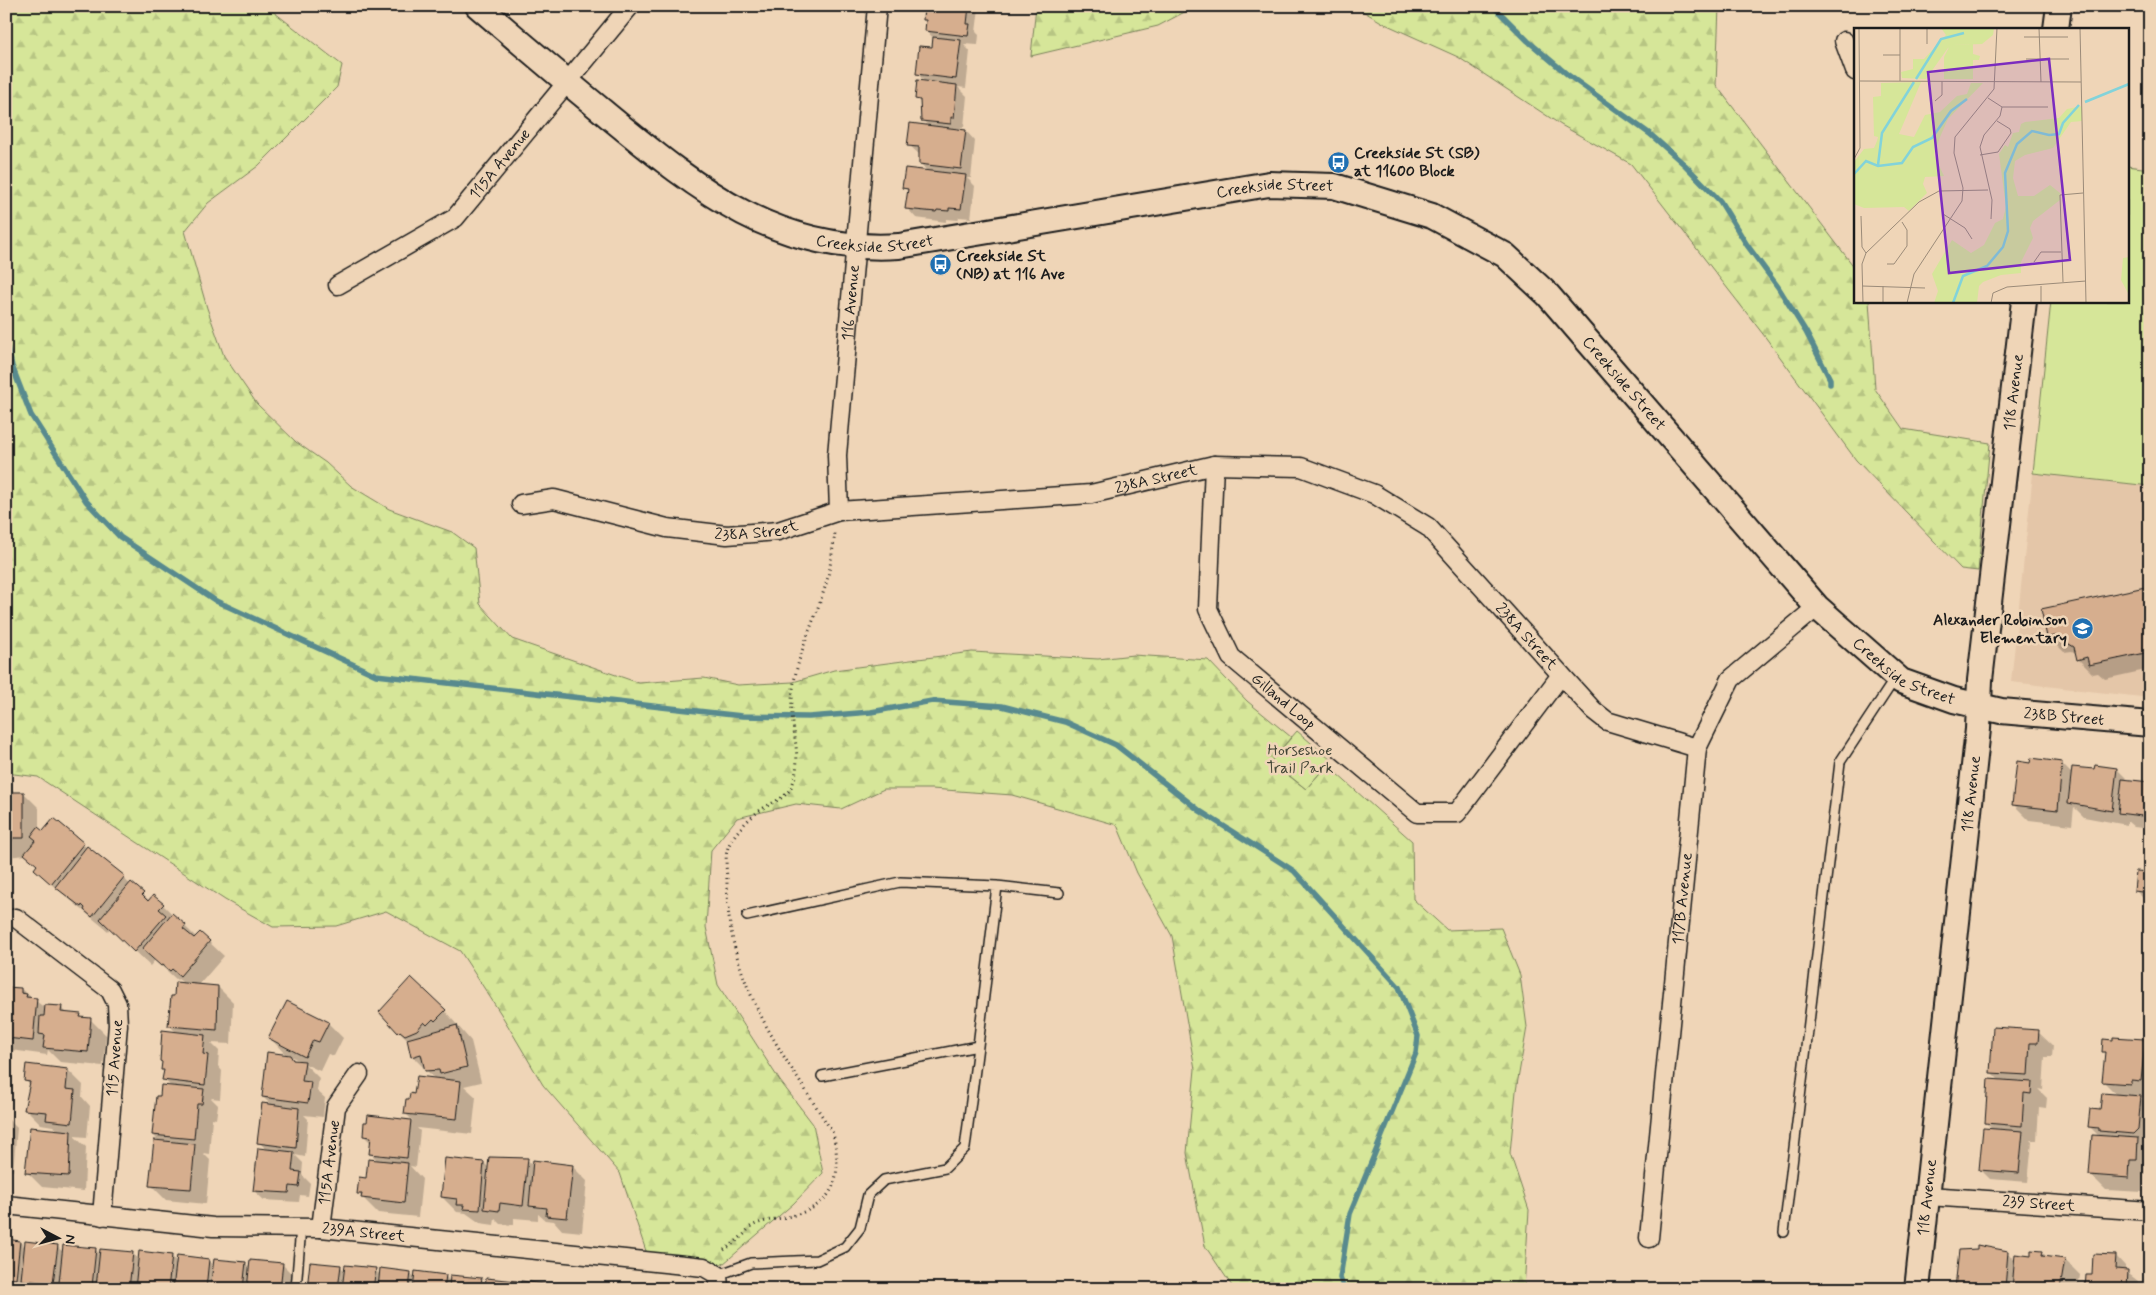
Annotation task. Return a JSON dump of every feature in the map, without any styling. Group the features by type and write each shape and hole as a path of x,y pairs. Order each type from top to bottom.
{"street":[{"name":"Creekside Street","path":"478,6 681,175 728,206 780,229 820,241 856,246 899,246 1269,184 1334,186 1432,216 1505,255 1548,295 1817,606 1896,677 1919,688 1979,707"},
{"name":"115A Avenue","path":"338,285 455,218 630,6"},
{"name":"116 Avenue","path":"839,511 837,455 877,6"},
{"path":"2056,28 2059,6"},
{"path":"1844,41 1854,68"},
{"name":"118 Avenue","path":"1917,1289 1979,707 1980,680 2024,302"},
{"name":"238A Street","path":"521,504 554,499 667,528 727,535 778,531 839,511 1091,494 1214,465 1300,467 1374,494 1428,527 1593,710 1607,721 1697,748"},
{"name":"Gilland Loop","path":"1214,465 1208,609 1231,657 1417,813 1457,813 1561,675"},
{"name":"117B Avenue","path":"1649,1238 1697,748 1731,679 1817,606"},
{"name":"238B Street","path":"1979,707 2008,712 2150,724"},
{"name":"115 Avenue","path":"16,918 110,990 117,1004 118,1025 102,1216"},
{"name":"115A Avenue","path":"321,1228 336,1107 359,1074"},
{"name":"239 Street","path":"1928,1196 2150,1211"},
{"name":"239A Street","path":"6,1205 213,1227 321,1228 704,1267 718,1282"}],"lane":[{"path":"1784,1232 1840,762 1896,677"},
{"path":"747,916 900,882 997,886 1059,893"},
{"path":"718,1282 751,1263 817,1260 845,1247 860,1228 868,1195 884,1180 945,1168 966,1148 997,886"},
{"path":"822,1076 978,1046"},
{"path":"296,1289 301,1227"}],"path":[{"path":"724,1250 742,1237 750,1227 799,1214 823,1202 831,1189 837,1172 838,1153 833,1132 765,1026 745,985 731,932 727,891 728,847 734,835 761,809 786,795 793,783 797,756 792,701 800,656 828,576 839,511"}],"shaded area":[{"name":"Alexander Robinson Elementary","path":"2033,473 2150,486 2150,698 2011,682"}],"green space":[{"path":"6,6 266,6 342,65 337,87 258,166 208,203 185,231 207,308 224,356 257,404 296,442 326,463 351,486 389,509 452,532 474,548 480,604 512,639 639,683 704,678 738,685 793,682 834,670 972,652 1098,659 1133,655 1208,660 1247,701 1291,737 1271,762 1306,789 1327,765 1412,841 1413,899 1447,930 1501,928 1520,975 1527,1027 1516,1091 1510,1153 1529,1210 1524,1289 1234,1289 1205,1246 1187,1153 1195,1069 1172,936 1137,873 1117,825 1012,795 932,789 884,789 841,809 796,804 737,818 711,850 706,927 718,985 780,1081 813,1124 823,1173 793,1204 723,1264 648,1257 620,1173 543,1085 501,1014 460,951 386,911 336,926 273,927 225,900 38,777 6,773"},
{"path":"1036,6 1196,6 1158,26 1031,56"},
{"path":"1354,6 1719,6 1716,85 1854,267 1854,302 1869,302 1875,389 1903,429 1990,443 1978,571 1961,569 1856,460 1766,338 1631,164 1561,125 1458,57 1385,24"},
{"path":"2128,166 2150,169 2150,486 2033,473 2051,302 2128,302"},
{"name":"Horseshoe Trail Park","path":"1297,731 1331,760 1306,789 1271,761"}],"building":[{"path":"924,6 969,6 967,24 970,24 968,36 925,31 926,20 923,20"},
{"path":"933,37 961,40 956,79 916,74 919,46 932,47"},
{"path":"917,80 957,85 954,118 951,117 951,124 921,121 920,100 915,99"},
{"path":"910,123 966,130 961,169 919,164 919,147 907,146"},
{"path":"905,168 966,175 961,209 949,208 949,211 937,210 936,212 905,209 908,189 902,188"},
{"path":"2150,586 2150,652 2089,665 2087,657 2077,660 2074,647 2056,636 2047,637 2041,609"},
{"path":"2031,758 2062,762 2058,810 2012,805 2017,761 2030,763"},
{"path":"2095,765 2117,768 2112,811 2068,803 2072,767 2094,769"},
{"path":"2122,779 2150,782 2150,817 2118,813"},
{"path":"8,792 24,792 24,838 12,838 12,841 6,841"},
{"path":"54,818 84,843 51,884 34,869 37,865 24,854 36,840 31,836 38,827 43,831"},
{"path":"87,846 125,876 92,917 84,910 85,908 82,905 81,907 55,887"},
{"path":"2136,871 2150,872 2150,893 2134,891"},
{"path":"131,882 144,893 142,895 148,901 153,895 164,904 159,909 166,915 134,952 100,919"},
{"path":"172,913 186,925 183,929 194,938 200,932 210,941 180,976 172,969 170,971 163,965 161,966 142,949"},
{"path":"411,977 446,1010 435,1021 433,1019 427,1025 424,1022 417,1030 405,1035 400,1031 398,1033 379,1012"},
{"path":"175,982 218,986 217,1030 168,1026 171,996 174,996"},
{"path":"6,987 21,988 21,993 27,994 26,997 37,998 33,1041 7,1038"},
{"path":"287,1001 329,1022 319,1042 313,1040 305,1057 268,1038"},
{"path":"45,1005 62,1006 61,1012 81,1014 80,1017 91,1018 88,1052 43,1048 45,1035 39,1034 40,1016 44,1016"},
{"path":"457,1025 467,1067 440,1074 439,1070 425,1071 421,1054 411,1057 407,1039"},
{"path":"1993,1027 2039,1030 2038,1043 2030,1043 2028,1075 1990,1073"},
{"path":"162,1030 205,1035 203,1054 208,1055 205,1085 162,1080 164,1070 161,1070 162,1062 160,1061"},
{"path":"2113,1037 2144,1039 2141,1081 2131,1080 2131,1084 2102,1082 2105,1052 2102,1052 2103,1039 2113,1040"},
{"path":"267,1052 290,1055 293,1060 305,1061 302,1081 311,1082 308,1103 262,1097"},
{"path":"26,1064 68,1069 66,1089 75,1090 72,1123 46,1120 47,1112 24,1110 30,1082 24,1081"},
{"path":"417,1076 461,1081 457,1119 404,1114 406,1099 409,1099 410,1093 414,1094"},
{"path":"1988,1079 2032,1082 2031,1094 2024,1093 2022,1126 1985,1123"},
{"path":"161,1085 204,1089 202,1104 197,1104 194,1139 152,1135 156,1096 160,1096"},
{"path":"2102,1093 2141,1096 2138,1129 2133,1134 2099,1131 2099,1128 2088,1127 2090,1109 2100,1110"},
{"path":"262,1103 299,1108 296,1148 257,1143"},
{"path":"368,1115 411,1120 407,1158 369,1154 371,1137 363,1136 364,1122 367,1122"},
{"path":"30,1127 71,1131 69,1176 25,1173"},
{"path":"1983,1128 2023,1131 2019,1173 1979,1170"},
{"path":"2092,1135 2138,1138 2137,1160 2130,1160 2129,1178 2089,1175"},
{"path":"154,1140 195,1144 191,1189 149,1186"},
{"path":"258,1148 294,1152 292,1171 301,1172 299,1187 290,1186 289,1193 253,1191"},
{"path":"489,1157 528,1158 523,1206 500,1203 499,1211 484,1209"},
{"path":"445,1158 484,1162 480,1210 463,1209 464,1205 456,1205 457,1199 441,1197"},
{"path":"368,1159 408,1163 404,1203 361,1198 362,1194 357,1194 359,1177 366,1178"},
{"path":"533,1160 573,1165 567,1218 546,1216 547,1208 529,1206"},
{"path":"6,1239 20,1241 16,1279 6,1278"},
{"path":"25,1241 58,1245 53,1283 21,1280"},
{"path":"63,1245 96,1248 92,1287 59,1283"},
{"path":"1977,1245 2008,1251 2005,1289 1955,1289 1959,1250 1977,1249"},
{"path":"100,1249 133,1252 129,1289 96,1287"},
{"path":"2031,1250 2043,1251 2042,1256 2065,1259 2060,1289 2012,1289 2015,1254 2031,1256"},
{"path":"139,1251 172,1255 168,1289 135,1289"},
{"path":"2093,1254 2116,1255 2115,1269 2128,1270 2127,1289 2085,1289 2086,1275 2092,1275"},
{"path":"177,1255 209,1259 206,1289 173,1289"},
{"path":"214,1259 246,1262 243,1289 210,1289"},
{"path":"250,1260 283,1263 280,1289 247,1289"},
{"path":"310,1262 341,1265 338,1289 307,1289"},
{"path":"345,1265 376,1268 373,1289 342,1289"},
{"path":"380,1268 411,1272 409,1289 378,1289"},
{"path":"415,1271 446,1275 444,1289 413,1289"},
{"path":"450,1275 482,1278 480,1289 449,1289"},
{"path":"486,1278 517,1281 516,1289 485,1289"},
{"path":"521,1281 552,1285 551,1289 520,1289"},
{"path":"556,1285 587,1288 587,1289 555,1289"}],"waterway":[{"path":"1493,6 1528,41 1568,75 1650,134 1685,165 1720,201 1747,245 1778,287 1806,332 1830,379 1830,384"},
{"path":"6,342 12,366 31,415 86,501 120,537 216,601 376,675 742,716 809,717 871,712 932,701 1002,706 1065,722 1116,745 1200,811 1294,871 1399,987 1418,1036 1416,1053 1350,1214 1340,1278 1344,1289"}],"place":[{"name":"Creekside St (SB) at 11600 Block","path":"1338,162"},
{"name":"Creekside St (NB) at 116 Ave","path":"940,265"},
{"name":"Alexander Robinson Elementary","path":"2083,629"}]}
